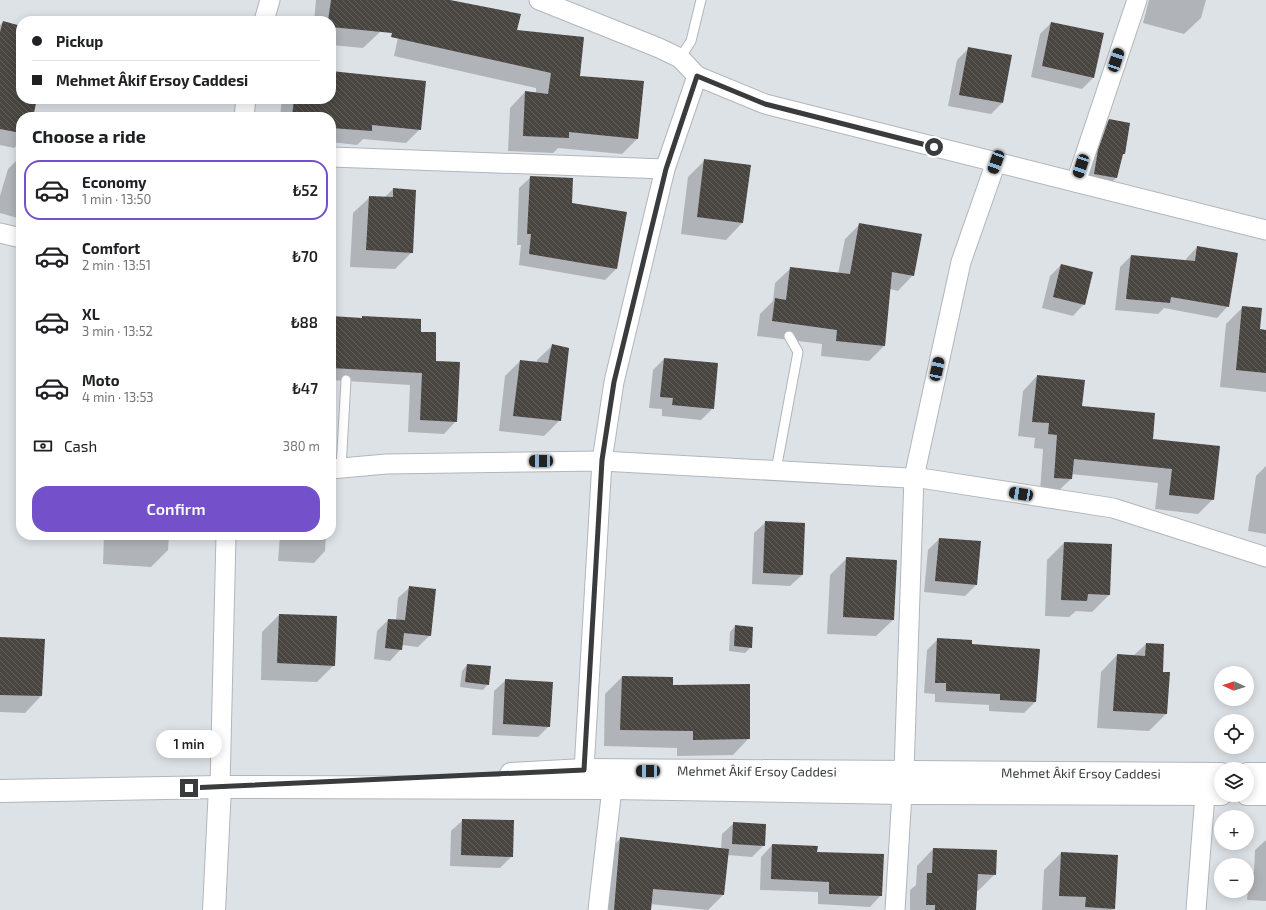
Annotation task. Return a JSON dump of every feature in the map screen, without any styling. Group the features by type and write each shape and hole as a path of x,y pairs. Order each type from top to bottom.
{"main road":[{"name":"Mehmet Âkif Ersoy Caddesi","path":"220,787 584,770 1214,774"},
{"path":"1254,774 1266,774"},
{"name":"Mehmet Âkif Ersoy Caddesi","path":"0,791 220,787 612,788 902,793 1213,794"},
{"path":"214,910 220,787"},
{"path":"1254,794 1266,794"}],"street":[{"path":"265,16 270,0"},
{"path":"539,0 680,58 697,76 765,104 1266,230"},
{"path":"1076,182 1137,0"},
{"path":"584,770 602,460 614,382 666,169 697,76"},
{"path":"336,157 666,169"},
{"path":"904,771 914,477 961,262 996,162"},
{"path":"0,233 16,237"},
{"path":"336,468 386,464 602,460 909,478 914,477 1113,508 1266,557"},
{"path":"220,787 226,540"},
{"path":"598,910 612,788"},
{"path":"895,910 902,793"},
{"path":"1196,910 1213,794"}],"lane":[{"path":"680,58 692,41 701,0"},
{"path":"776,470 798,352 789,336"},
{"path":"336,468 346,380"}],"building":[{"path":"331,0 450,0 521,14 517,30 584,37 580,76 644,81 638,139 569,132 569,138 523,136 525,91 548,94 551,73 391,37 392,33 336,27 336,16 329,16"},
{"path":"3,21 16,25 16,104 36,104 34,112 16,112 16,132 0,129 0,32"},
{"path":"1051,22 1104,33 1094,78 1042,66"},
{"path":"968,47 1012,55 1003,103 959,95"},
{"path":"336,72 426,81 421,130 372,125 372,131 336,128 336,112 293,112 293,104 336,104"},
{"path":"1109,119 1130,123 1125,154 1123,154 1117,178 1094,174 1098,150"},
{"path":"704,159 751,165 743,223 697,217"},
{"path":"530,176 573,178 572,203 627,212 617,269 529,254 531,234 527,234"},
{"path":"393,188 416,190 413,253 366,250 369,196 393,197"},
{"path":"859,223 922,234 914,276 892,272 885,346 836,341 837,330 772,321 775,298 786,300 790,267 850,274"},
{"path":"1197,246 1238,253 1229,307 1171,297 1170,303 1126,299 1131,255 1195,261"},
{"path":"1061,264 1093,272 1085,305 1053,297"},
{"path":"1242,306 1262,308 1260,329 1266,330 1266,373 1236,370"},
{"path":"336,316 421,319 421,332 436,332 436,361 460,362 457,422 420,420 422,373 336,368"},
{"path":"552,344 569,348 561,421 513,416 520,360 548,363"},
{"path":"664,358 718,363 714,409 672,405 673,398 660,397"},
{"path":"1037,375 1085,380 1082,406 1155,413 1153,439 1220,446 1214,500 1169,495 1172,469 1074,459 1072,479 1054,478 1057,435 1048,434 1049,423 1032,422"},
{"path":"765,521 805,523 803,575 763,573"},
{"path":"939,538 981,541 977,585 935,581"},
{"path":"1064,542 1112,544 1110,595 1088,594 1087,601 1061,600"},
{"path":"846,557 897,560 894,620 843,617"},
{"path":"409,586 436,589 431,636 404,633 402,650 385,648 388,619 405,620"},
{"path":"279,614 337,616 335,666 277,663"},
{"path":"735,625 753,627 752,648 734,646"},
{"path":"0,637 45,639 42,696 0,695"},
{"path":"937,638 972,640 972,644 1040,649 1036,702 1000,700 1000,694 946,691 946,683 935,683"},
{"path":"1146,643 1164,644 1163,672 1170,672 1167,714 1113,711 1117,654 1145,656"},
{"path":"467,664 491,666 489,685 465,682"},
{"path":"622,676 673,677 673,685 750,684 750,739 693,740 693,731 620,730"},
{"path":"505,679 553,682 550,727 503,724"},
{"path":"462,819 514,820 513,857 461,855"},
{"path":"733,822 766,824 765,846 732,844"},
{"path":"620,837 729,849 724,895 653,889 651,910 614,910"},
{"path":"772,844 818,846 817,852 884,854 882,896 829,894 829,882 771,879"},
{"path":"933,848 997,850 996,875 978,874 976,910 935,910 935,905 926,905 927,873 932,873"},
{"path":"1061,852 1118,855 1115,909 1085,907 1086,897 1059,896"}],"route":[{"path":"189,788 584,770 602,460 614,382 666,169 697,76 765,104 934,147"}]}
